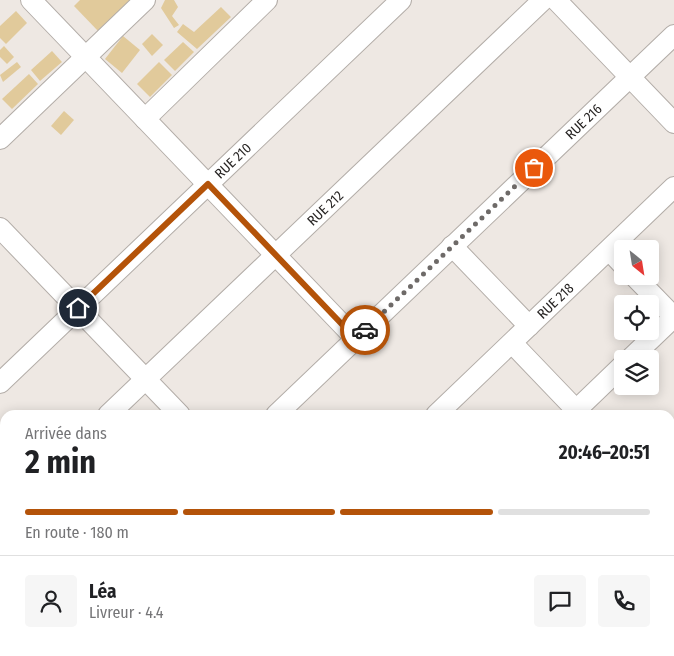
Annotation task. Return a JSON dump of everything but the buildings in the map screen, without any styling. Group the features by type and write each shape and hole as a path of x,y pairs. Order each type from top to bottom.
{"street":[{"path":"30,0 356,339"},
{"path":"0,139 146,0"},
{"path":"145,119 267,0"},
{"name":"RUE 210","path":"0,383 400,0"},
{"name":"RUE 212","path":"113,410 543,0"},
{"path":"556,0 674,123"},
{"name":"RUE 216","path":"281,410 674,34"},
{"name":"RUE 218","path":"630,240 674,188"},
{"path":"4,240 78,308 175,410"},
{"path":"452,246 529,326"},
{"name":"RUE 218","path":"441,410 529,326 614,259"},
{"path":"639,350 674,317 643,285"},
{"path":"512,342 573,410"},
{"path":"579,410 614,374"}],"way so far":[{"path":"365,330 534,168"}],"route":[{"path":"78,308 208,184 356,339 365,330"}]}
